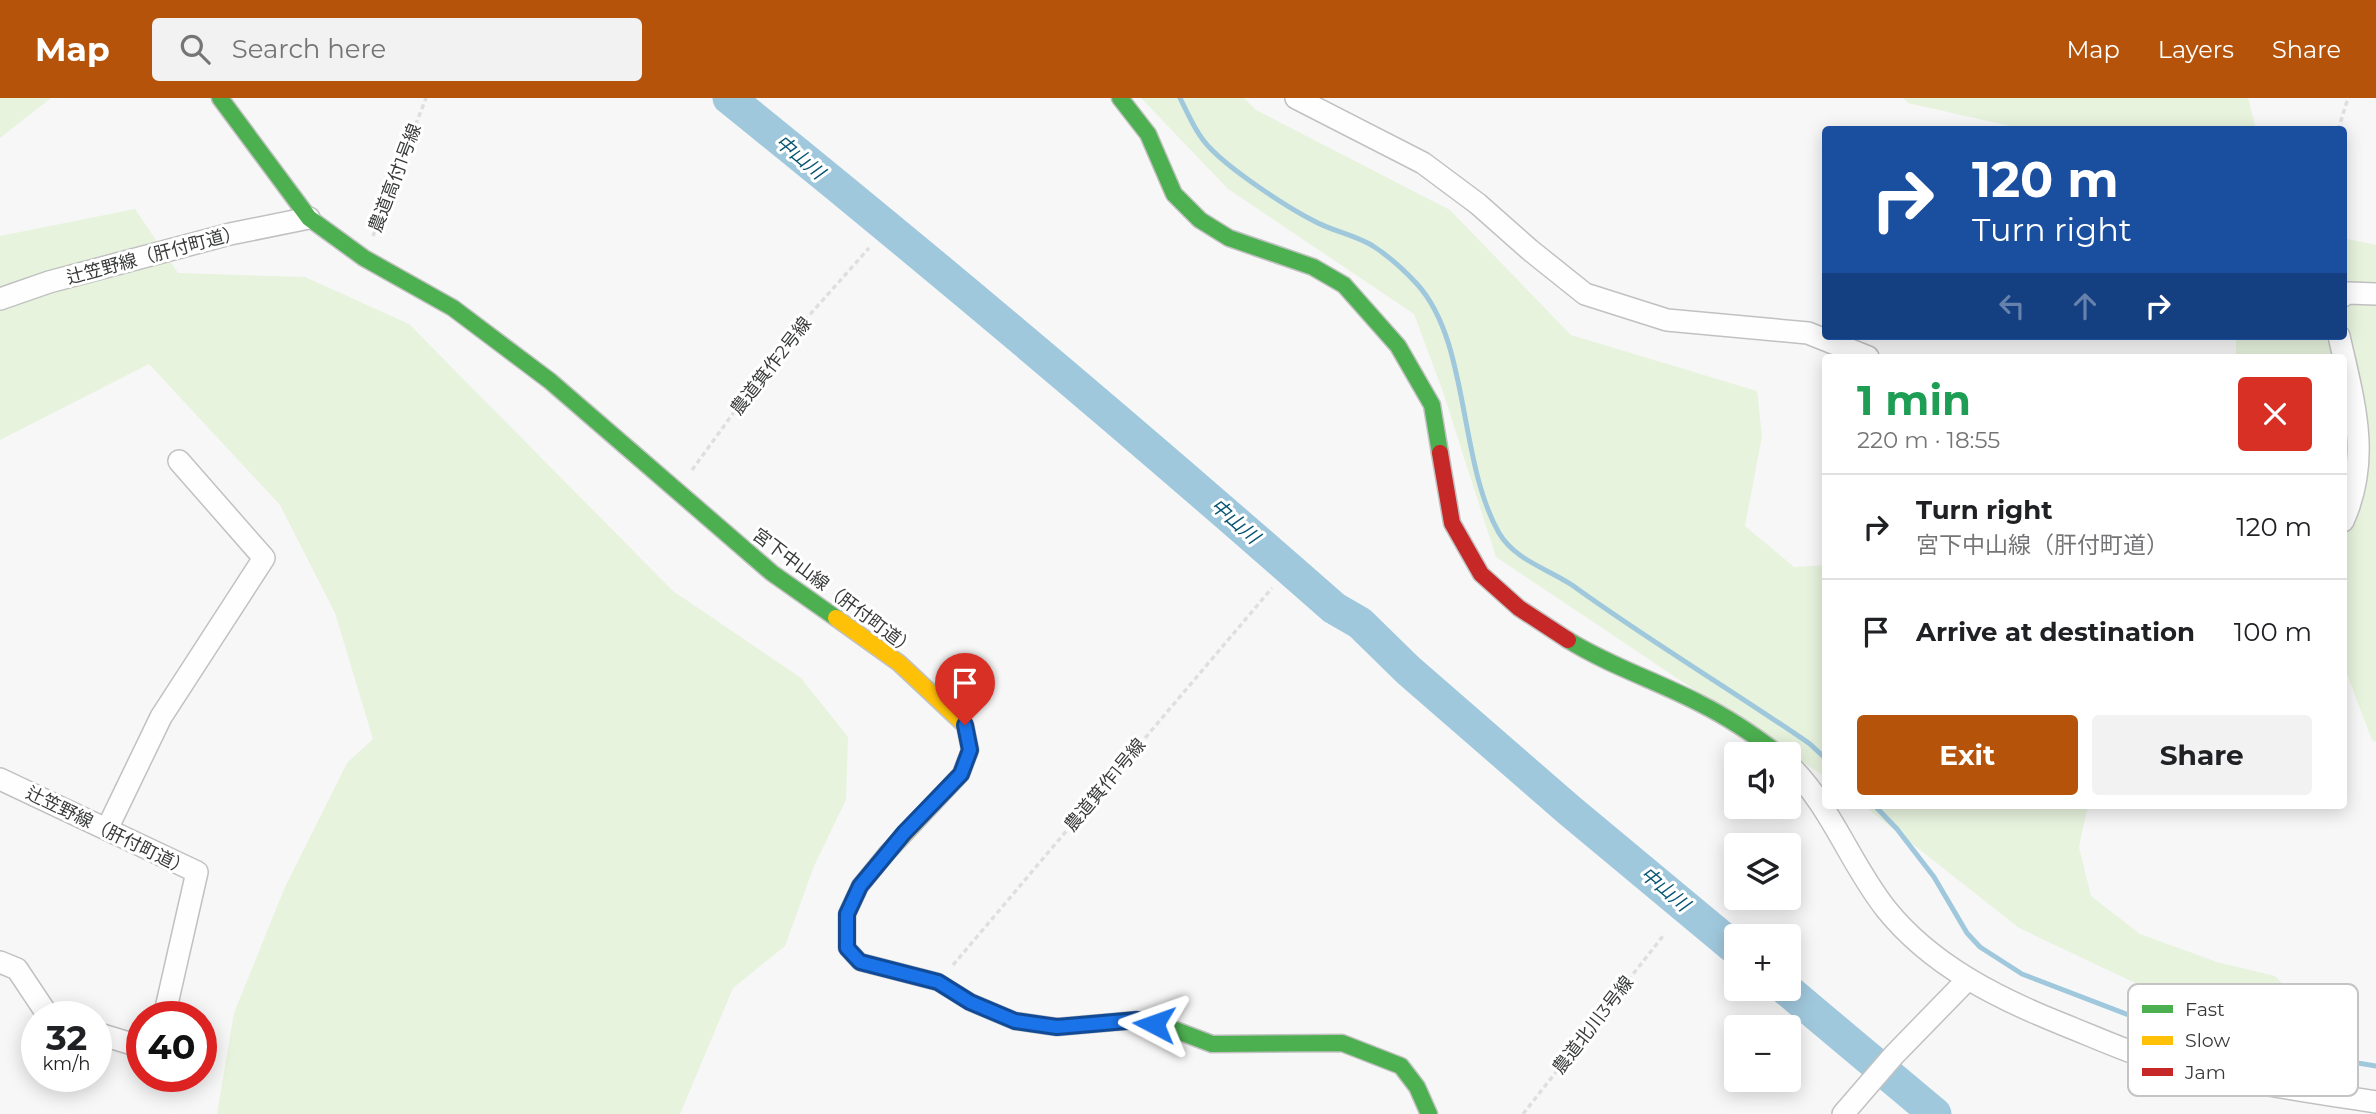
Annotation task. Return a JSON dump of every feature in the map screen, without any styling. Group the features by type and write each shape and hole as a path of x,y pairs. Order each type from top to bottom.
{"street":[{"name":"宮下中山線（肝付町道）","path":"220,98 309,218 365,258 453,308 550,381 772,573 899,663 965,725 970,750 961,774 904,833 860,886 847,914 847,948 860,962 938,982 970,1002 1015,1021 1057,1027 1137,1020 1170,1028 1212,1044 1342,1043 1401,1066 1417,1087 1429,1114"},
{"path":"1121,98 1148,134 1174,194 1200,220 1229,238 1313,267 1344,285 1398,346 1432,405 1452,523 1481,574 1519,608 1589,653 1702,704 1763,742"},
{"path":"1296,98 1423,163 1478,204 1586,294 1667,320 1808,333 1822,339"},
{"name":"辻笠野線（肝付町道）","path":"0,299 49,282 230,234 309,218"},
{"path":"2347,294 2376,294"},
{"path":"1826,340 1860,354"},
{"path":"2347,374 2359,431 2358,467 2347,507"},
{"path":"107,829 162,717 264,558 179,461"},
{"path":"1801,776 1822,802"},
{"name":"辻笠野線（肝付町道）","path":"0,779 197,872 168,1001"},
{"path":"1827,809 1859,869 1887,909 1917,939 1968,979 2012,1004 2128,1050"},
{"path":"0,962 17,969 38,1001"},
{"path":"1843,1114 1894,1055 1968,979"},
{"path":"2335,1096 2376,1102"}],"path":[{"name":"農道高付1号線","path":"365,258 426,98"},
{"path":"2339,126 2348,98"},
{"name":"農道箕作2号線","path":"678,489 782,346 869,248"},
{"name":"農道箕作1号線","path":"938,982 1272,588"},
{"name":"農道北川3号線","path":"1523,1114 1663,936"}],"green space":[{"path":"0,98 51,98 0,138"},
{"path":"1141,98 1244,98 1256,110 1450,210 1571,335 1757,391 1762,436 1745,526 1794,567 1822,565 1822,775 1801,761 1801,742 1773,742 1496,557 1443,392 1414,314 1228,189"},
{"path":"1903,98 2248,98 2255,126 2010,126 1908,103"},
{"path":"135,209 178,273 305,277 409,324 673,591 801,678 848,737 846,800 814,866 785,946 733,988 680,1114 217,1114 234,1013 285,887 347,763 373,739 335,613 280,505 149,364 0,440 0,236"},
{"path":"2347,239 2376,245 2376,742 2372,740 2347,674 2347,354 2236,354 2236,340 2347,340"},
{"path":"1868,809 2087,809 2079,847 2091,896 2140,934 2217,962 2275,976 2283,984 2137,984 2019,928"}],"waterway":[{"name":"中山川","path":"729,98 1034,350 1334,608 1360,623 1408,670 1569,810 1724,939"},
{"path":"1180,98 1201,137 1231,167 1302,215 1373,246 1417,284 1434,308 1446,337 1476,472 1486,504 1506,542 1523,557 1572,585 1781,724 1822,755"},
{"path":"1878,809 1934,877 1967,933 1980,947 2022,974 2128,1015"},
{"name":"中山川","path":"1800,1001 1935,1114"},
{"path":"2358,1063 2376,1066"}],"traffic: fast":[{"path":"220,98 309,218 364,258 453,308 550,381 772,573 836,618"},
{"path":"1120,98 1148,134 1174,194 1200,220 1229,238 1313,267 1344,285 1398,346 1432,405 1440,453"},
{"path":"1568,640 1600,658 1711,709 1762,742"},
{"path":"887,853 860,886 847,914 847,948 860,962 938,982 970,1002 1015,1021 1057,1027 1137,1020 1170,1028 1212,1044 1342,1043 1401,1066 1417,1087 1429,1114"}],"traffic: slow":[{"path":"836,618 899,663 965,725 970,750 961,774 887,853"}],"traffic: jam":[{"path":"1440,453 1452,523 1481,574 1519,608 1568,640"}],"route":[{"path":"965,725 970,750 961,774 904,833 860,886 847,914 847,948 860,962 938,982 970,1002 1015,1021 1057,1027 1137,1020 1154,1024"}]}
